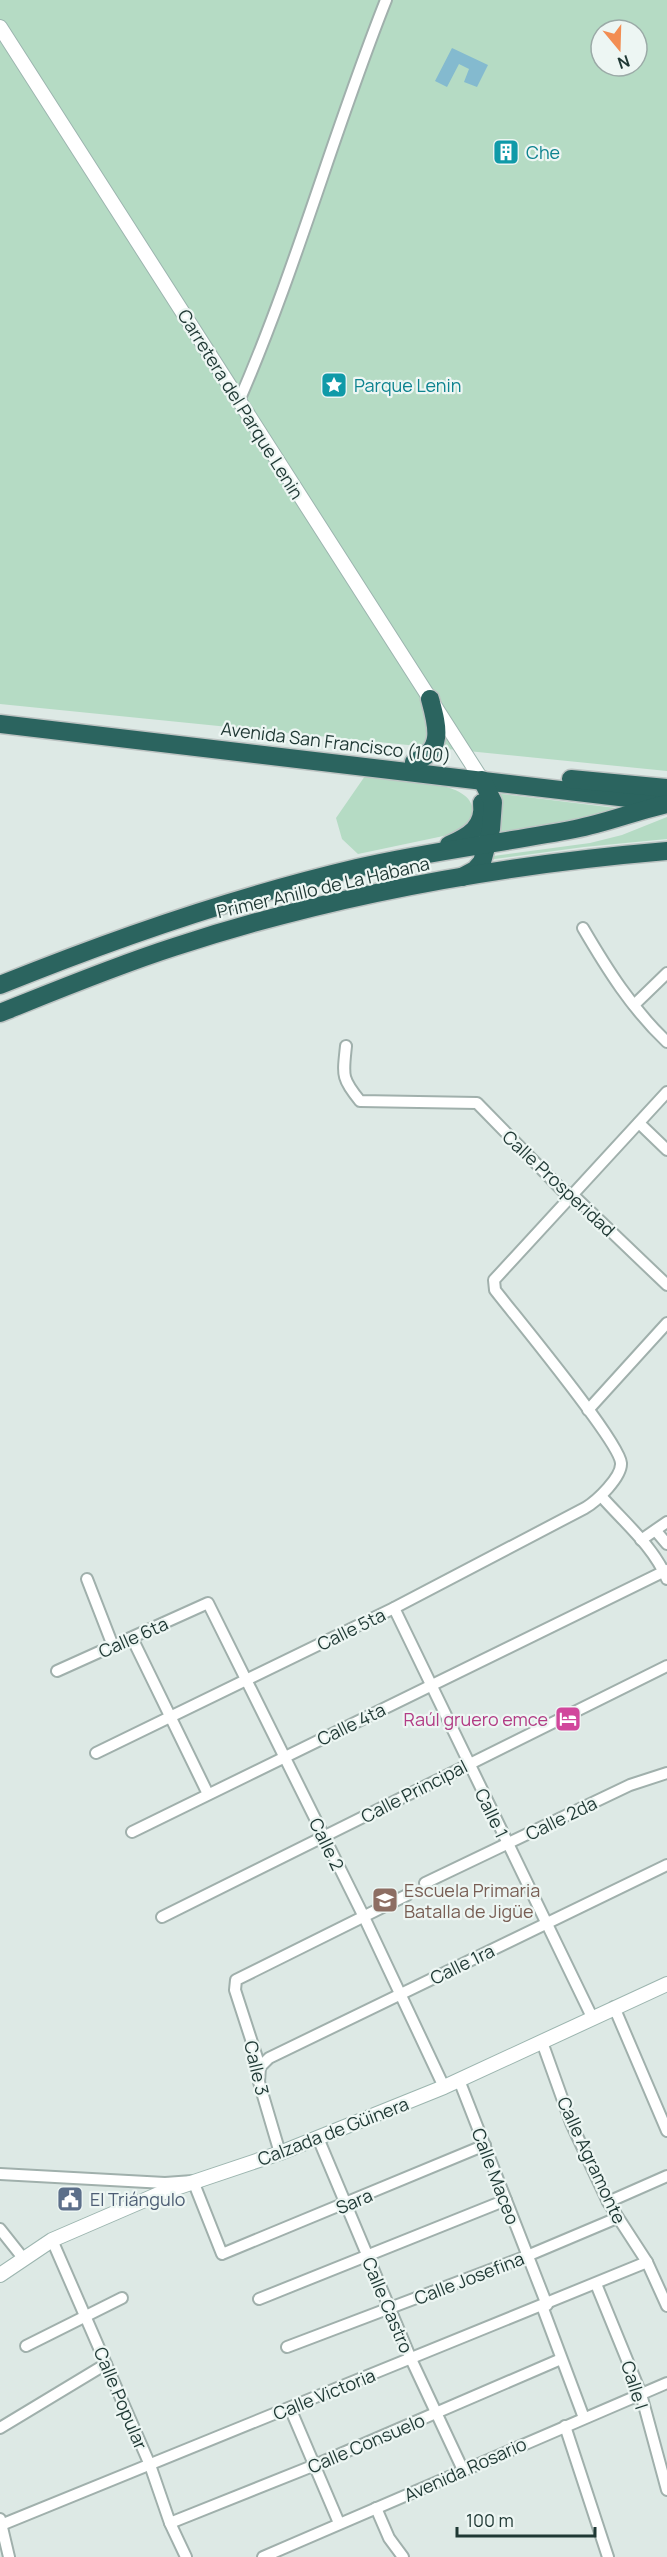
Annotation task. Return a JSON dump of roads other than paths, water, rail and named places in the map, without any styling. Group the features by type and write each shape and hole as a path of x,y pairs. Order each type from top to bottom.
{"highway":[{"path":"430,699 436,727 436,741 417,768 460,781 475,791 482,804"},
{"name":"Avenida San Francisco (100)","path":"0,713 417,768"},
{"name":"Avenida San Francisco (100)","path":"0,724 479,775 667,803"},
{"path":"434,852 476,829 483,818 479,775"},
{"path":"461,878 475,870 482,862 491,829 493,807 490,794 479,775"},
{"name":"Avenida San Francisco (100)","path":"479,775 667,788"},
{"path":"434,852 576,829 667,803"},
{"name":"Primer Anillo de La Habana","path":"0,1013 173,947 234,928 362,896 582,860 667,851"},
{"name":"Primer Anillo de La Habana","path":"0,986 73,956 198,911 346,870 434,852"}],"street":[{"path":"238,401 265,341 386,1"},
{"name":"Carretera del Parque Lenin","path":"0,27 479,775"},
{"path":"583,928 601,959 634,1005 667,1042"},
{"path":"634,1005 667,973"},
{"name":"Calle Prosperidad","path":"346,1046 344,1072 346,1084 360,1101 477,1103 562,1190 573,1195 667,1285"},
{"path":"573,1195 667,1092"},
{"path":"639,1123 667,1150"},
{"name":"Calle 5ta","path":"96,1753 394,1608 585,1508 601,1496 620,1472 621,1460 616,1449 495,1290 494,1280 573,1195"},
{"path":"588,1410 667,1323"},
{"path":"601,1496 641,1540 666,1573"},
{"path":"641,1540 667,1522"},
{"path":"657,1531 667,1544"},
{"name":"Calle 4ta","path":"132,1832 284,1756 666,1573"},
{"path":"87,1579 113,1646"},
{"name":"Calle 6ta","path":"57,1671 208,1603"},
{"name":"Calle 2","path":"208,1603 364,1917 444,2087"},
{"name":"Calle 1","path":"394,1608 592,2017"},
{"path":"132,1638 208,1794"},
{"name":"Calle Principal","path":"162,1917 667,1666"},
{"name":"Calle 2da","path":"425,1882 630,1785 667,1773"},
{"name":"Calle 1ra","path":"260,2067 268,2058 667,1865"},
{"path":"364,1917 407,1895"},
{"name":"Calle 3","path":"280,2152 262,2092 258,2074 260,2067 235,1990 235,1983 243,1975 364,1917"},
{"name":"Calzada de Güinera","path":"0,2275 22,2258 52,2240 193,2181 318,2138 444,2087 667,1984"},
{"path":"614,2007 667,2131"},
{"name":"Calle Agramonte","path":"542,2042 571,2123 608,2202 647,2262 667,2306"},
{"name":"Calle Maceo","path":"459,2080 528,2256 561,2359 584,2418"},
{"name":"Calle Castro","path":"318,2138 411,2359 463,2470"},
{"name":"Sara","path":"193,2181 222,2254 346,2205 484,2145"},
{"path":"0,2174 165,2182 193,2181"},
{"path":"608,2202 667,2176"},
{"path":"259,2299 506,2200"},
{"name":"Calle Josefina","path":"286,2347 528,2256 617,2218"},
{"path":"0,2229 22,2258"},
{"name":"Calle Popular","path":"52,2240 150,2465 170,2523 186,2557"},
{"name":"Calle Victoria","path":"1,2522 150,2465 647,2262"},
{"name":"Calle I","path":"596,2283 641,2394 667,2490"},
{"path":"26,2346 122,2298"},
{"name":"Calle Consuelo","path":"170,2523 315,2465 561,2359"},
{"path":"0,2428 106,2364"},
{"name":"Avenida Rosario","path":"263,2557 667,2383"},
{"path":"291,2408 339,2523"},
{"path":"565,2426 608,2557"},
{"path":"376,2508 389,2538 403,2557"},
{"path":"1,2522 9,2557"}],"water":[{"path":"452,48 488,65 477,87 464,82 469,69 459,64 447,87 435,81"}],"place":[{"name":"Che","path":"506,152"},
{"name":"Parque Lenin","path":"334,385"},
{"name":"Raúl gruero emce","path":"568,1719"},
{"name":"Escuela Primaria Batalla de Jigüe","path":"385,1900"},
{"name":"El Triángulo","path":"70,2199"}]}
